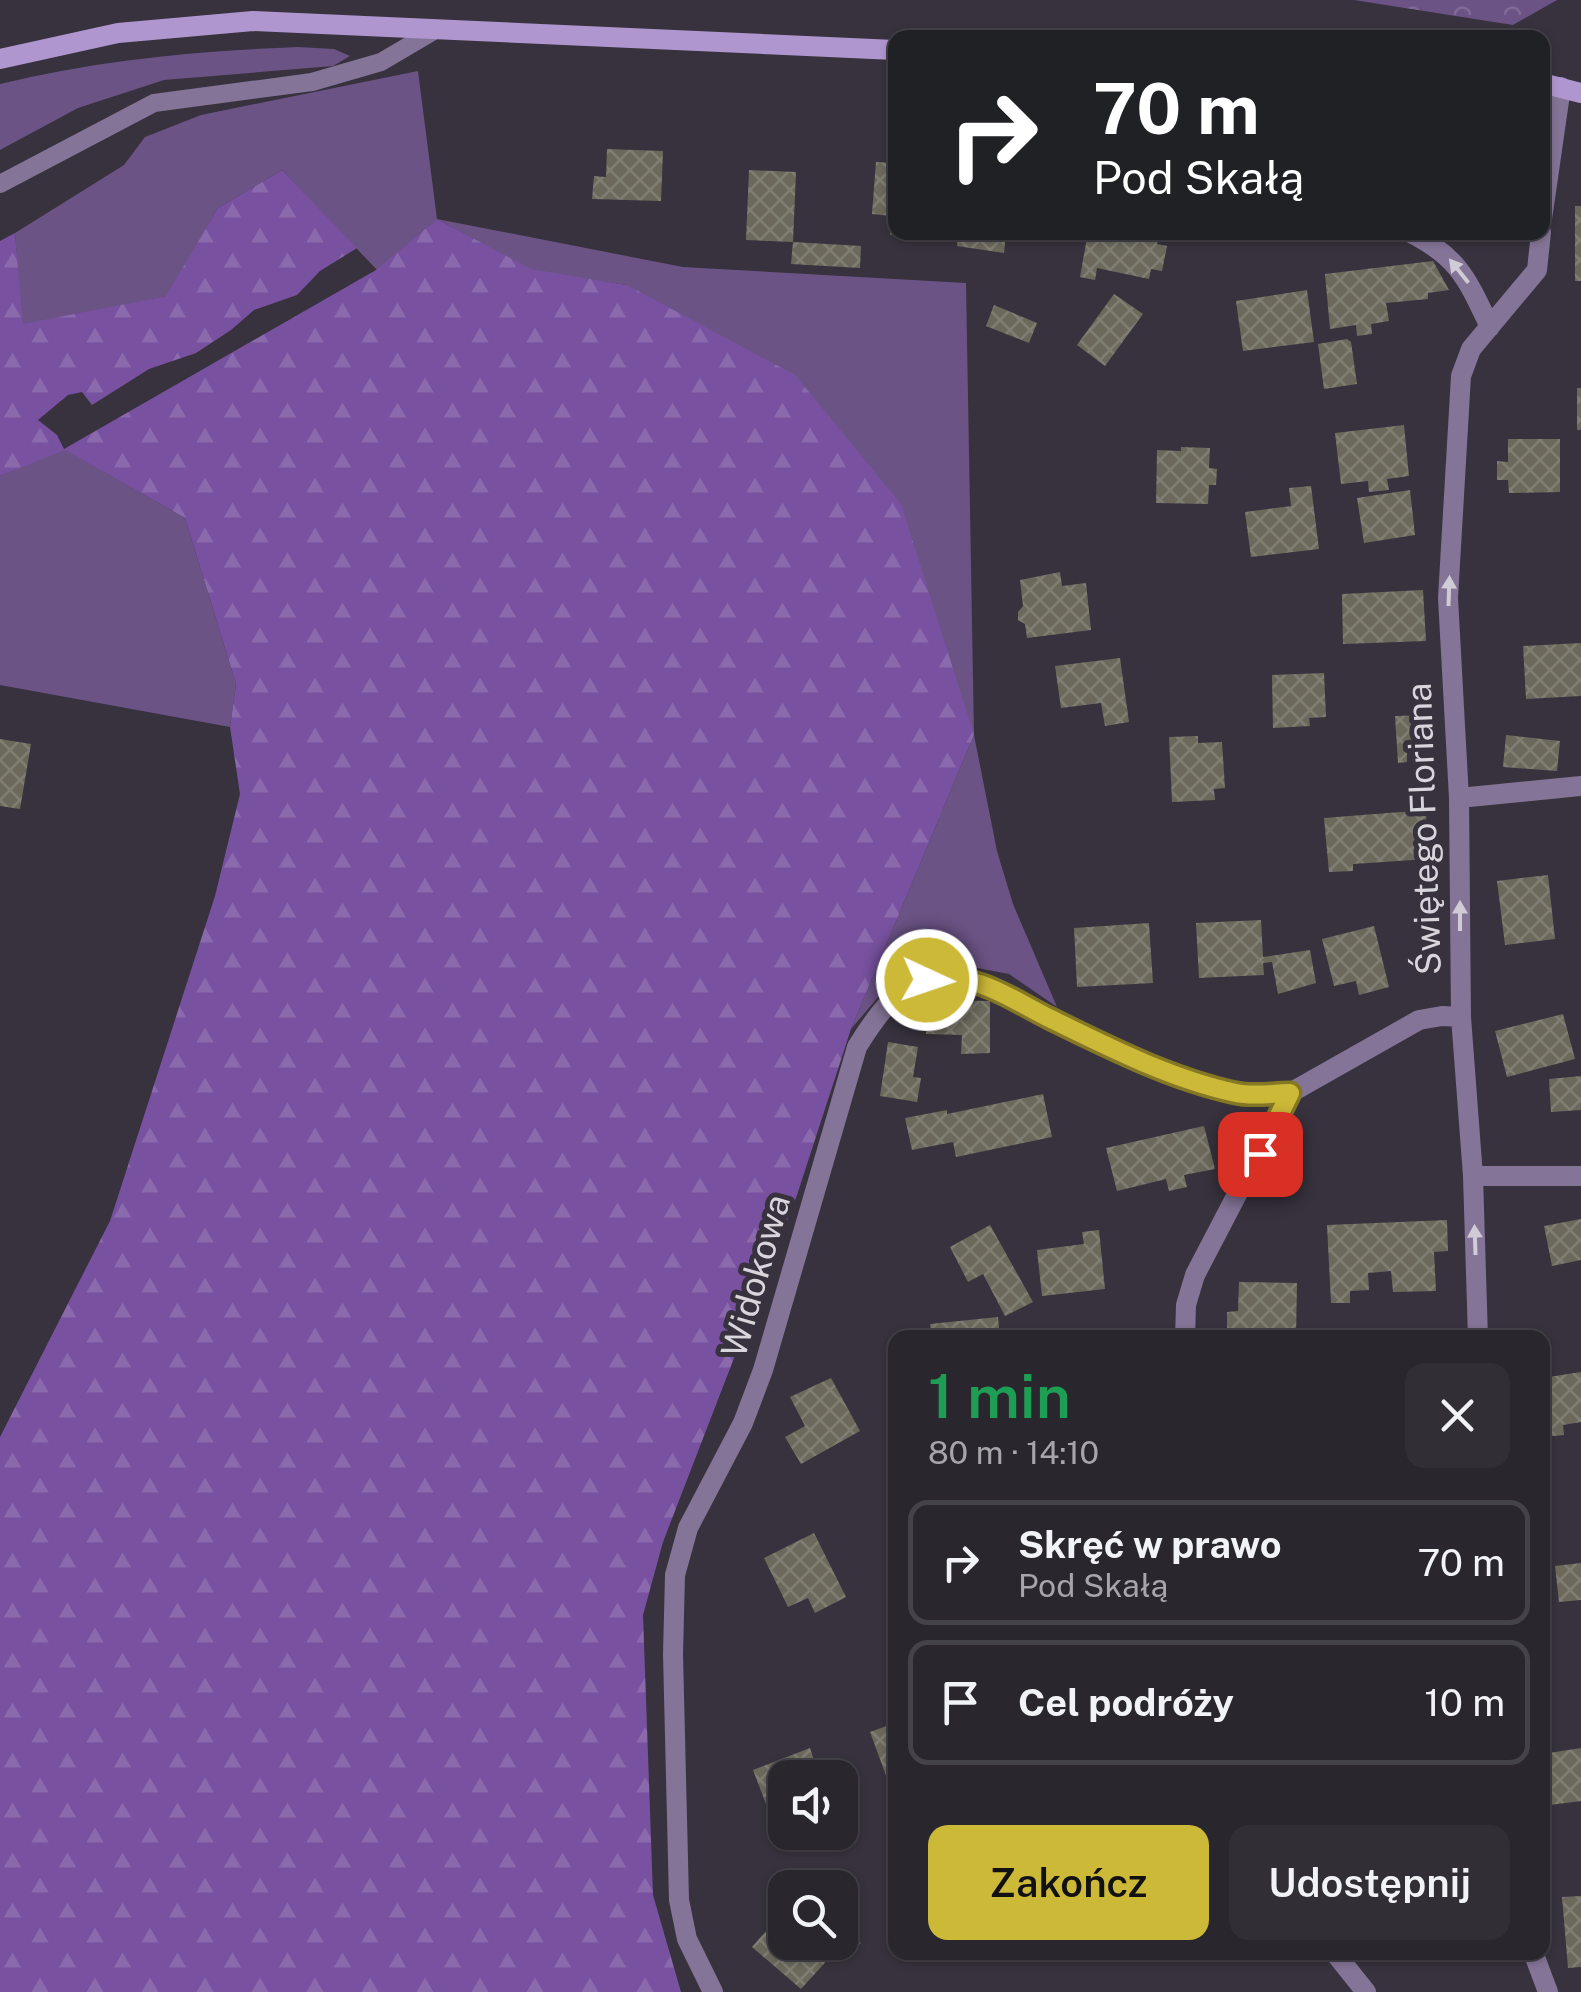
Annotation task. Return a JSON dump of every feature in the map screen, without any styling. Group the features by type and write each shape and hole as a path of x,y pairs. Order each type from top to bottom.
{"main road":[{"path":"0,58 118,33 253,21 888,50"}],"street":[{"path":"1550,164 1561,88"},
{"path":"1425,240 1439,247 1467,280 1490,327"},
{"name":"Świętego Floriana","path":"1478,1330 1473,1176 1461,1017 1459,798 1448,598 1462,376 1471,349 1537,270 1540,240"},
{"path":"1459,798 1581,786"},
{"name":"Widokowa","path":"713,1992 687,1938 679,1900 675,1576 688,1528 743,1423 763,1370 856,1048 880,1009 897,994 927,980 954,976 988,985 1150,1064 1239,1094 1290,1093"},
{"path":"1185,1330 1186,1306 1195,1276 1290,1093 1419,1020 1461,1017"},
{"path":"1473,1176 1581,1176"},
{"path":"1340,1960 1366,1992"},
{"path":"1536,1960 1548,1992"}],"lane":[{"path":"0,184 154,103 312,82 381,62 437,29"}],"green space":[{"path":"1354,0 1557,0 1513,25"},
{"path":"298,47 334,49 350,56 333,66 164,80 78,108 0,150 0,84 148,58"},
{"path":"418,71 437,219 377,270 282,170 218,208 167,296 22,325 15,233 124,165 145,137 201,115"},
{"path":"282,170 357,248 320,271 297,295 254,310 196,353 149,369 92,405 82,392 68,395 38,420 57,435 64,449 376,270 437,219 531,269 627,285 795,375 901,504 974,735 851,1029 797,1195 663,1542 643,1615 653,1895 681,1992 0,1992 0,1437 110,1221 215,896 240,794 230,727 236,684 185,518 65,450 0,476 0,241 15,233 23,324 166,296 218,208"},
{"path":"437,219 683,267 966,283 974,735 627,285 531,270"},
{"path":"64,449 185,518 236,684 230,727 0,685 0,476"},
{"path":"974,735 997,851 1013,904 1057,1007 1009,974 935,960 892,981 851,1029"}],"building":[{"path":"607,149 663,151 661,201 592,199 594,176 606,177"},
{"path":"876,162 888,163 888,216 872,214"},
{"path":"749,170 796,172 793,242 746,240"},
{"path":"1575,206 1581,206 1581,281 1575,281"},
{"path":"958,240 1005,240 1004,253 957,246"},
{"path":"1087,240 1158,240 1157,244 1167,246 1162,271 1151,269 1149,279 1097,268 1095,280 1080,277"},
{"path":"793,242 861,246 860,268 791,264"},
{"path":"1433,261 1449,290 1428,293 1428,299 1386,303 1389,321 1371,324 1372,334 1357,336 1356,325 1330,329 1325,274"},
{"path":"1307,290 1314,342 1243,351 1236,301"},
{"path":"1114,294 1143,314 1105,366 1077,345"},
{"path":"994,305 1037,323 1029,343 986,326"},
{"path":"1347,339 1351,342 1357,384 1324,389 1318,344"},
{"path":"1577,388 1581,388 1581,430 1577,430"},
{"path":"1404,425 1409,476 1387,479 1389,490 1369,492 1368,481 1341,484 1335,433"},
{"path":"1508,439 1560,439 1560,492 1509,493 1508,480 1497,480 1497,461 1508,462"},
{"path":"1181,447 1210,448 1209,468 1217,469 1216,485 1209,485 1208,504 1156,503 1157,450 1181,451"},
{"path":"1311,486 1319,549 1251,557 1245,512 1291,506 1289,488"},
{"path":"1410,490 1415,535 1364,543 1357,498"},
{"path":"1060,572 1062,586 1086,583 1091,630 1027,638 1025,624 1018,620 1023,606 1020,580"},
{"path":"1423,590 1426,641 1343,644 1342,594"},
{"path":"1581,643 1581,696 1526,699 1523,646"},
{"path":"1120,658 1129,722 1105,726 1101,703 1061,708 1055,666"},
{"path":"1324,673 1326,717 1309,718 1310,726 1273,728 1272,675"},
{"path":"1425,715 1426,750 1407,750 1407,762 1398,763 1395,716"},
{"path":"1506,735 1560,741 1557,771 1503,767"},
{"path":"1198,736 1198,743 1222,742 1225,788 1214,789 1215,800 1172,802 1169,737"},
{"path":"0,739 31,744 20,809 0,806"},
{"path":"1426,810 1428,859 1353,864 1353,871 1329,872 1324,818"},
{"path":"1548,875 1555,939 1505,945 1497,881"},
{"path":"1261,920 1263,957 1310,950 1316,983 1278,994 1272,962 1263,963 1264,975 1199,978 1196,923"},
{"path":"1149,923 1153,983 1077,987 1074,928"},
{"path":"1374,926 1389,987 1359,995 1356,981 1334,986 1322,939"},
{"path":"926,1000 990,1001 990,1053 961,1054 962,1035 926,1034"},
{"path":"1563,1014 1575,1059 1507,1077 1495,1031"},
{"path":"888,1042 918,1047 913,1077 921,1078 917,1102 880,1096"},
{"path":"1581,1076 1581,1110 1551,1112 1549,1079"},
{"path":"1043,1094 1052,1137 956,1157 953,1142 912,1150 905,1118 947,1110 947,1114"},
{"path":"1204,1126 1215,1169 1184,1175 1187,1187 1169,1191 1166,1179 1117,1191 1106,1148"},
{"path":"1581,1219 1581,1260 1552,1266 1544,1226"},
{"path":"1447,1220 1448,1251 1434,1252 1436,1291 1393,1292 1391,1271 1368,1273 1369,1290 1350,1291 1350,1303 1331,1303 1327,1225"},
{"path":"990,1225 1033,1302 1005,1316 983,1274 968,1282 950,1247"},
{"path":"1099,1230 1105,1289 1042,1296 1037,1250 1084,1244 1082,1232"},
{"path":"1239,1282 1297,1283 1296,1330 1227,1330 1227,1312 1238,1311"},
{"path":"998,1317 999,1330 931,1330 930,1324"},
{"path":"1581,1372 1581,1422 1563,1425 1564,1435 1550,1436 1550,1377"},
{"path":"831,1378 860,1431 801,1464 785,1437 805,1426 790,1397"},
{"path":"814,1533 846,1597 815,1613 808,1598 788,1607 764,1558"},
{"path":"1581,1563 1581,1600 1559,1602 1555,1566"},
{"path":"888,1726 888,1781 870,1732"},
{"path":"810,1748 814,1760 779,1760"},
{"path":"1581,1748 1581,1801 1550,1805 1550,1753"},
{"path":"768,1764 768,1809 753,1770"},
{"path":"1581,1896 1581,1967 1568,1968 1562,1897"},
{"path":"768,1929 768,1960 827,1960 801,1989 752,1947"}],"route":[{"path":"927,980 954,976 988,985 1138,1060 1239,1094 1290,1093 1260,1154"}]}
